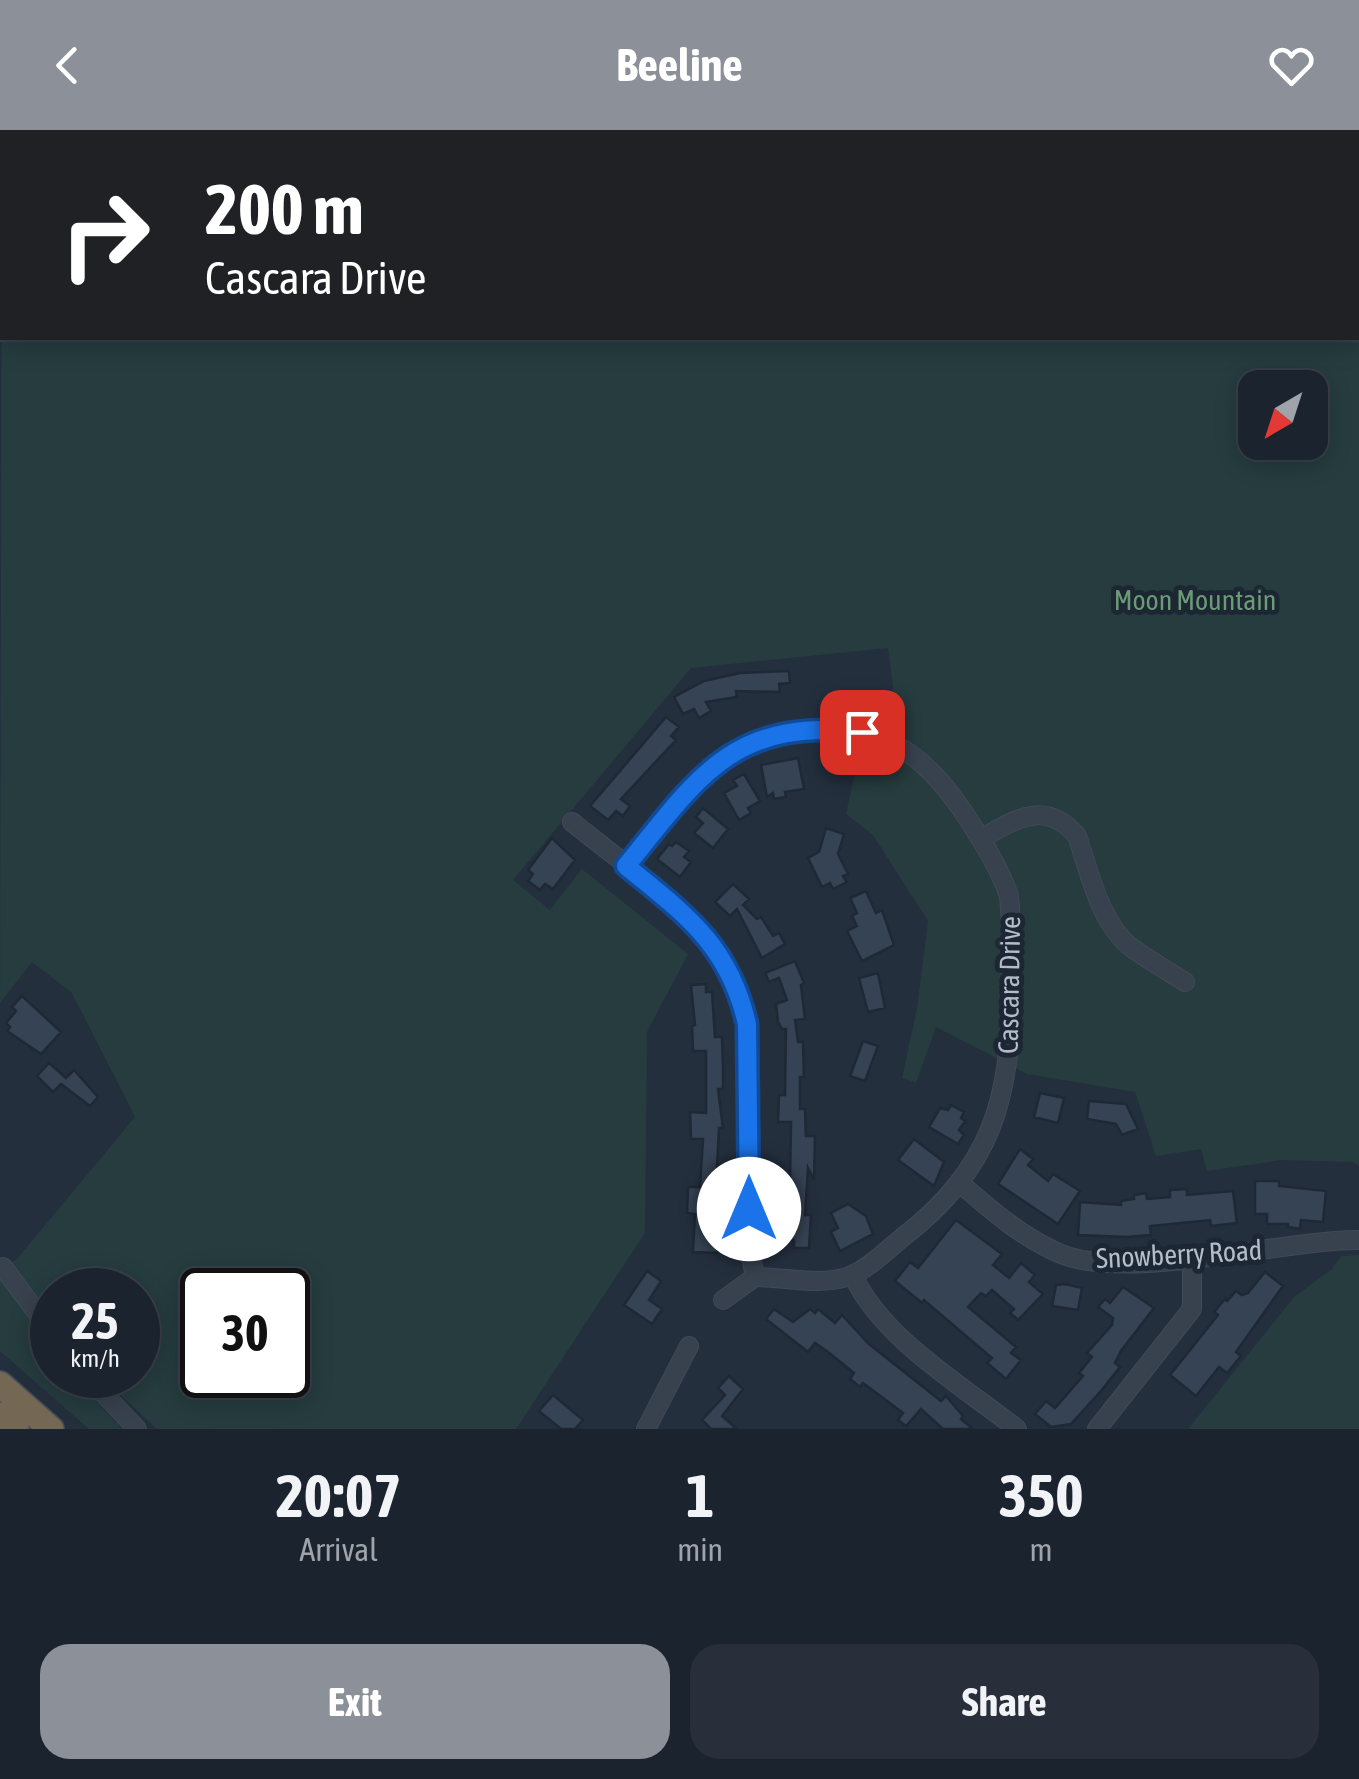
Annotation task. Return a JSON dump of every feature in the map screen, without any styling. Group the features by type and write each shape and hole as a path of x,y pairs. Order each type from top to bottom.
{"highway":[{"path":"0,1384 51,1429"},
{"path":"0,1415 16,1429"}],"street":[{"name":"Cascara Drive","path":"626,866 712,765 760,739 796,731 846,730 893,742 943,780 980,839 1009,896 1011,1048 998,1113 961,1184 919,1224 853,1275"},
{"path":"980,839 1030,814 1046,814 1069,826 1077,836 1106,917 1130,947 1186,982"},
{"path":"572,822 702,931 731,972 747,1024 748,1245 755,1278"},
{"name":"Snowberry Road","path":"961,1184 1014,1229 1062,1254 1111,1264 1359,1240"},
{"path":"1097,1429 1192,1309 1192,1257"},
{"path":"2,1267 30,1304"},
{"path":"723,1300 755,1278 810,1282 853,1275 870,1307 886,1325 1017,1429"},
{"path":"646,1429 689,1346"},
{"path":"108,1398 138,1429"}],"green space":[{"name":"Moon Mountain","path":"2,340 1359,340 1359,1166 1353,1162 1282,1160 1207,1171 1201,1149 1156,1156 1135,1092 1027,1074 936,1027 916,1083 902,1078 917,1008 928,921 873,835 846,814 859,755 903,767 888,648 691,668 513,880 550,910 582,869 688,954 647,1032 645,1233 516,1429 157,1429 124,1398 160,1398 160,1268 30,1268 30,1377 0,1351 0,1269 17,1259 135,1117 72,993 32,962 0,1003"},
{"path":"1359,1255 1359,1429 1188,1429 1294,1297 1332,1269 1341,1256"},
{"path":"54,1398 97,1398 122,1429 89,1429"}],"building":[{"path":"789,671 790,683 779,684 780,692 736,691 737,697 706,702 711,711 699,718 694,709 683,714 674,697 704,681 740,673"},
{"path":"666,717 679,727 671,736 676,740 621,799 630,806 623,816 616,811 608,820 590,806"},
{"path":"798,758 804,789 785,792 786,797 774,799 773,793 767,797 761,765"},
{"path":"744,774 760,801 739,820 724,793 737,786 733,780"},
{"path":"703,808 728,829 713,848 694,833 703,823 696,817"},
{"path":"826,828 844,834 838,854 848,874 843,876 847,882 833,889 830,883 822,887 808,858 819,852"},
{"path":"552,838 575,860 553,889 545,884 540,890 528,881 533,874 528,870"},
{"path":"676,842 689,851 684,857 691,862 680,877 657,859 669,844"},
{"path":"733,884 749,899 743,905 757,919 761,917 773,936 779,933 785,944 762,958 737,909 730,916 715,902"},
{"path":"866,891 876,913 882,910 894,945 862,961 847,931 857,926 852,916 857,913 850,898"},
{"path":"795,961 804,983 801,985 805,1019 795,1020 798,1042 803,1042 800,1109 805,1109 806,1136 815,1136 814,1180 808,1168 805,1215 811,1215 809,1248 794,1248 794,1240 789,1239 791,1122 778,1122 779,1095 785,1095 786,1029 778,1022 776,1004 787,1000 779,978 769,982 765,973"},
{"path":"878,973 885,1008 868,1012 859,978"},
{"path":"706,984 706,992 712,992 715,1037 722,1037 723,1089 718,1089 723,1128 719,1128 716,1188 721,1188 721,1202 712,1202 711,1228 718,1228 717,1253 693,1252 695,1214 687,1213 688,1187 700,1187 703,1139 691,1139 690,1112 706,1113 706,1051 693,1051 691,985"},
{"path":"22,996 61,1032 41,1054 7,1031 10,1027 6,1023 16,1011 12,1007"},
{"path":"863,1041 878,1046 865,1081 850,1076"},
{"path":"49,1063 66,1078 74,1070 98,1097 90,1106 61,1084 53,1092 37,1076"},
{"path":"1040,1093 1064,1098 1058,1123 1034,1117"},
{"path":"1089,1101 1126,1104 1138,1129 1122,1135 1116,1124 1087,1119"},
{"path":"951,1105 964,1112 961,1118 965,1121 959,1130 964,1135 958,1144 929,1127 940,1108 948,1110"},
{"path":"914,1139 944,1162 934,1186 898,1160"},
{"path":"1020,1149 1033,1159 1028,1165 1048,1181 1053,1174 1080,1191 1058,1224 998,1184"},
{"path":"1255,1181 1279,1181 1279,1186 1326,1191 1323,1222 1301,1220 1300,1229 1288,1224 1267,1224 1267,1214 1255,1214"},
{"path":"1187,1189 1187,1195 1233,1191 1237,1223 1211,1226 1210,1220 1150,1226 1151,1235 1127,1237 1078,1235 1080,1202 1121,1205 1121,1201 1134,1199 1134,1195 1146,1193 1147,1199 1170,1197 1170,1190"},
{"path":"848,1204 866,1216 873,1234 840,1251 831,1232 838,1228 831,1213"},
{"path":"956,1220 1002,1254 993,1265 1009,1278 1021,1263 1035,1275 1029,1282 1043,1294 1018,1320 1010,1313 1014,1309 992,1290 986,1296 981,1293 968,1307 1016,1347 1011,1353 1021,1360 1006,1379 987,1363 992,1358 924,1300 922,1303 895,1281 910,1262 918,1268"},
{"path":"647,1271 661,1281 649,1300 662,1309 652,1324 624,1305"},
{"path":"1265,1272 1283,1286 1236,1352 1241,1356 1227,1373 1219,1367 1196,1396 1170,1375 1218,1315 1214,1312 1225,1299 1236,1291 1248,1293"},
{"path":"1056,1285 1082,1288 1078,1310 1052,1306"},
{"path":"1123,1287 1154,1308 1121,1351 1115,1363 1120,1367 1101,1391 1071,1424 1051,1427 1035,1414 1046,1401 1055,1408 1083,1376 1079,1373 1092,1357 1087,1353 1112,1325 1113,1318 1098,1307 1105,1299 1110,1303"},
{"path":"774,1309 793,1322 810,1309 815,1313 818,1309 835,1323 842,1315 869,1344 941,1401 946,1396 973,1429 943,1429 921,1409 906,1426 898,1420 903,1413 863,1383 860,1387 850,1379 854,1373 828,1352 815,1343 808,1352 766,1319"},
{"path":"729,1376 743,1389 722,1416 737,1429 711,1429 702,1420 725,1395 718,1388"},
{"path":"553,1395 583,1420 575,1429 561,1429 539,1411"}],"route":[{"path":"749,1209 747,1024 740,996 731,972 702,931 626,866 692,785 733,751 760,739 796,731 862,732"}]}
